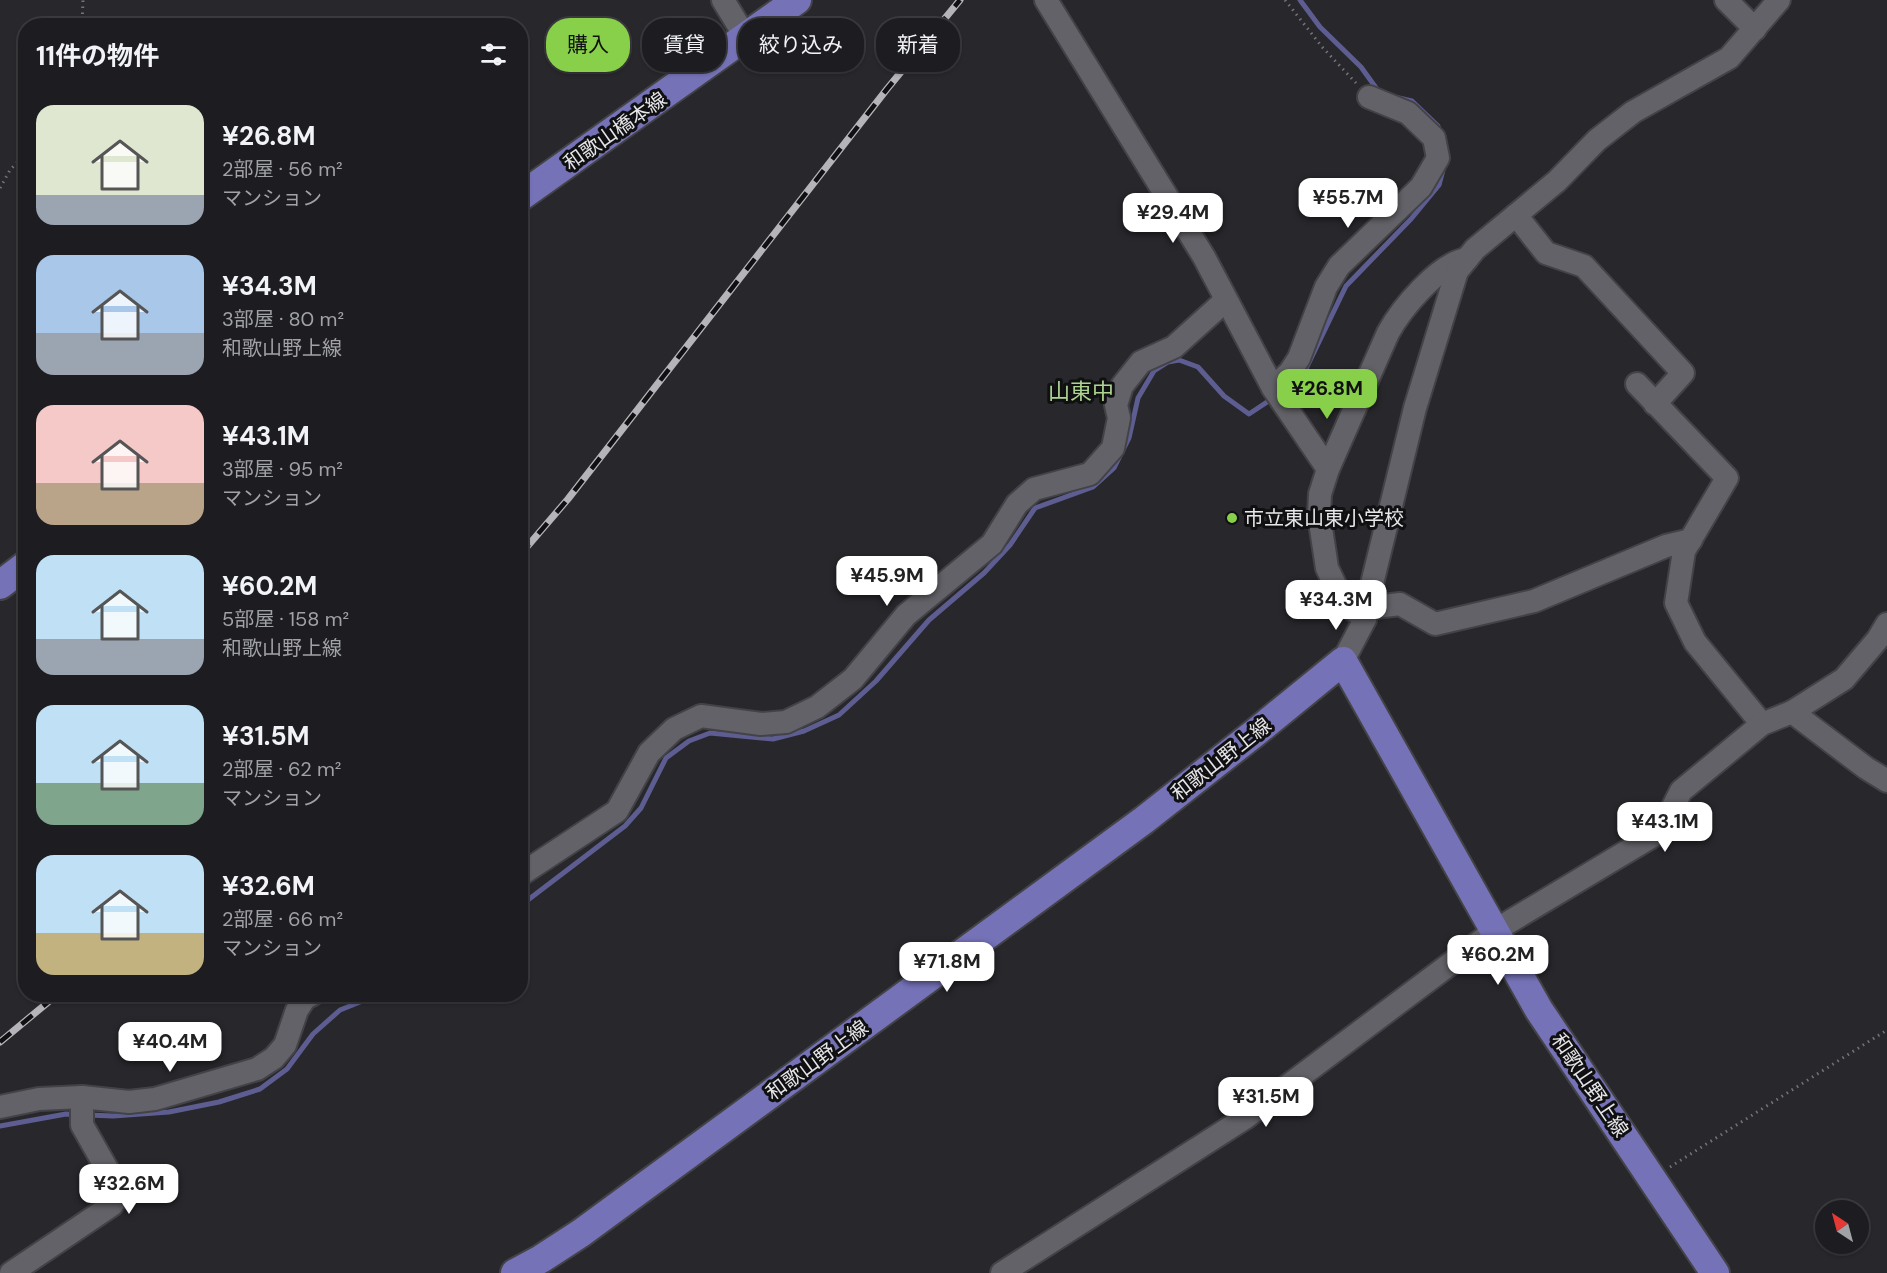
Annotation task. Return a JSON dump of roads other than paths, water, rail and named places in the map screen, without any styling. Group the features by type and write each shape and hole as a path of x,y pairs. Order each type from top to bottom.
{"main road":[{"name":"和歌山橋本線","path":"773,18 797,0"},
{"name":"和歌山橋本線","path":"528,191 738,44"},
{"path":"0,585 18,571"},
{"name":"和歌山野上線","path":"515,1273 581,1233 1144,820 1343,661 1539,1010 1653,1178 1714,1273"}],"street":[{"path":"723,0 738,25"},
{"path":"1046,0 1204,256 1273,388 1328,469"},
{"path":"1726,0 1755,29"},
{"path":"1343,661 1366,613 1415,408 1457,271 1475,249 1557,181 1597,140 1633,112 1729,58 1779,0"},
{"path":"1273,388 1290,372 1299,358 1326,287 1339,266 1421,187 1438,158 1434,138 1408,113 1369,97"},
{"path":"1516,215 1546,253 1584,266 1683,373 1655,404"},
{"path":"1467,259 1456,261 1437,274 1399,313 1328,469 1320,494 1319,516 1327,568 1350,607 1366,613 1400,604 1435,624 1534,601 1666,546 1691,540"},
{"path":"528,870 617,811 649,753 674,729 701,716 761,724 786,722 817,707 853,679 906,615 992,544 1017,504 1034,489 1090,474 1113,448 1119,418 1116,405 1122,386 1142,362 1174,347 1226,300"},
{"path":"1637,384 1727,478 1684,551 1676,603 1695,642 1762,724"},
{"path":"1002,1273 1245,1118 1494,931 1661,831 1681,791 1762,724 1792,712 1844,679 1878,639 1887,624"},
{"path":"1792,712 1866,768 1887,781"},
{"path":"0,1107 39,1099 82,1097 129,1102 155,1099 257,1068 274,1058 285,1045 297,1010 302,1002"},
{"path":"11,1273 112,1204 120,1192 82,1125 82,1097"}],"waterway":[{"path":"1300,0 1320,27 1361,67 1379,92"},
{"path":"1399,98 1412,101 1438,126 1439,130"},
{"path":"1291,386 1302,377 1346,286 1411,219 1439,185 1444,166"},
{"path":"528,900 625,826 641,808 666,758 689,741 710,733 773,739 804,731 839,715 876,681 929,620 984,573 1010,545 1035,508 1093,487 1114,468 1129,438 1138,398 1154,371 1168,362 1179,360 1198,367 1224,396 1249,414 1273,398"},
{"path":"88,1115 113,1116 169,1112 219,1102 260,1089 287,1069 313,1034 340,1010 360,1002"},
{"path":"0,1126 66,1114 76,1115"}],"railway":[{"path":"528,546 568,499 887,89 960,0"},
{"path":"0,1042 48,1002"}],"place":[{"name":"市立東山東小学校","path":"1232,518"}],"district":[{"name":"山東中","path":"1081,391"}]}
